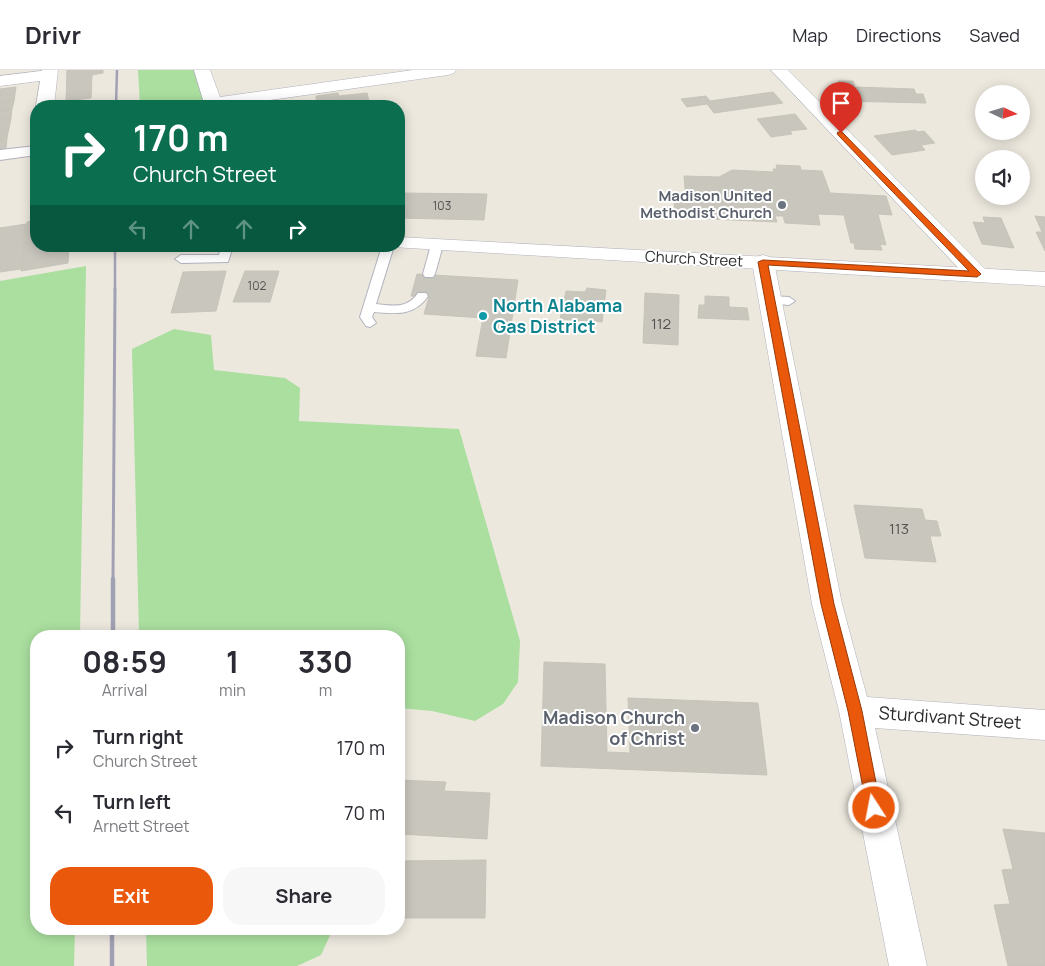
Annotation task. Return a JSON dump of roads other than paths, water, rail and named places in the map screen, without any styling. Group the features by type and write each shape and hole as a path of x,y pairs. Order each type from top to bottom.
{"street":[{"path":"202,70 213,100"},
{"path":"242,100 448,70"},
{"path":"779,70 977,274"},
{"path":"0,81 49,73 46,100"},
{"path":"0,156 30,151"},
{"name":"Church Street","path":"405,243 1045,279"},
{"path":"763,262 779,301 828,604 855,711 908,966"},
{"name":"Sturdivant Street","path":"855,711 1045,725"}],"lane":[{"path":"429,274 437,245"},
{"path":"181,259 224,259 226,252"},
{"path":"370,323 366,316 386,252"},
{"path":"369,307 405,310 414,307 422,296"}],"railway":[{"path":"116,100 117,70"},
{"path":"115,252 115,289"},
{"path":"113,581 115,289"},
{"path":"113,581 113,630"},
{"path":"112,935 112,966"}],"place":[{"name":"Madison United Methodist Church","path":"782,205"},
{"name":"North Alabama Gas District","path":"483,316"},
{"name":"Madison Church of Christ","path":"695,728"}]}
